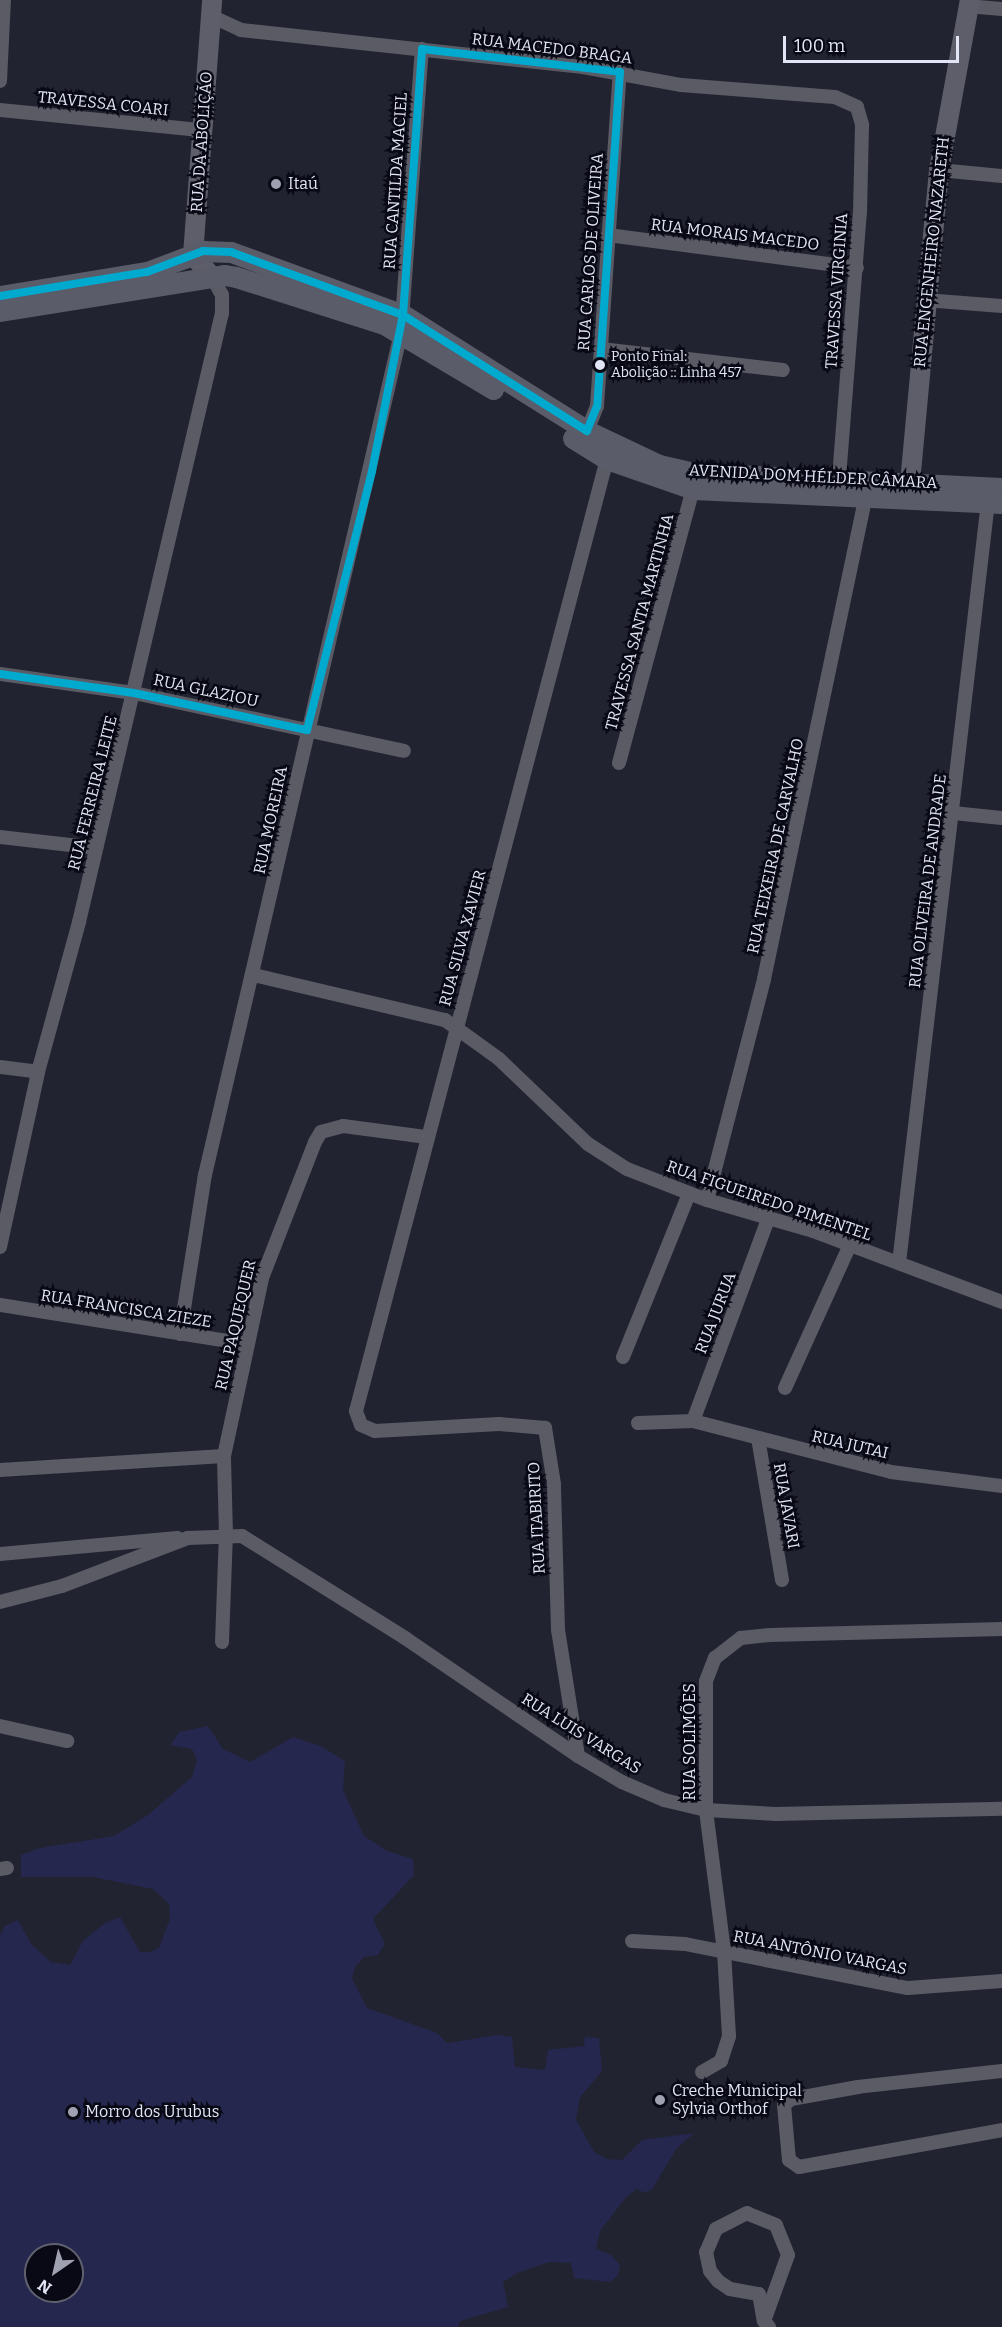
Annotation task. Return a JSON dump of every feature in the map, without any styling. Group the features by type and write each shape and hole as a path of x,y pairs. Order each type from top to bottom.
{"main road":[{"name":"AVENIDA DOM HÉLDER CÂMARA","path":"0,296 147,272 213,250 251,256 402,324 587,431 659,465 695,473 839,479 912,491 997,498"},
{"name":"AVENIDA DOM HÉLDER CÂMARA","path":"0,311 224,275 272,286 402,324 607,459 693,489 866,497 912,491"}],"street":[{"path":"0,81 4,0"},
{"path":"968,3 1002,9"},
{"name":"RUA ENGENHEIRO NAZARETH","path":"912,491 925,300 939,170 968,3"},
{"name":"RUA MACEDO BRAGA","path":"212,8 241,30"},
{"name":"RUA DA ABOLIÇÃO","path":"193,255 212,8"},
{"name":"RUA MACEDO BRAGA","path":"209,44 220,35 241,30 620,72 681,85 835,97 857,107"},
{"name":"RUA CANTILDA MACIEL","path":"402,324 422,49"},
{"name":"RUA CARLOS DE OLIVEIRA","path":"587,431 597,406 620,72"},
{"name":"TRAVESSA VIRGINIA","path":"839,479 857,268 862,125 857,107"},
{"name":"TRAVESSA COARI","path":"0,110 202,130"},
{"path":"939,170 1002,176"},
{"name":"RUA MORAIS MACEDO","path":"608,235 857,268"},
{"path":"193,255 212,277"},
{"name":"RUA FERREIRA LEITE","path":"0,1247 38,1072 134,693 222,313 222,295 212,277"},
{"path":"925,300 1002,306"},
{"name":"RUA MOREIRA","path":"180,1334 205,1175 254,975 307,730 402,324"},
{"path":"601,349 783,370"},
{"name":"RUA SILVA XAVIER","path":"361,1425 356,1411 607,459"},
{"name":"TRAVESSA SANTA MARTINHA","path":"619,763 693,489"},
{"name":"RUA TEIXEIRA DE CARVALHO","path":"707,1200 764,979 866,497"},
{"name":"RUA OLIVEIRA DE ANDRADE","path":"899,1263 953,813 997,498"},
{"name":"RUA GLAZIOU","path":"0,674 134,693 404,751"},
{"path":"953,813 1002,818"},
{"path":"0,837 96,848"},
{"name":"RUA FIGUEIREDO PIMENTEL","path":"254,975 432,1015 457,1026 499,1059 606,1157 689,1194 769,1217 1002,1302"},
{"path":"0,1067 38,1072"},
{"name":"RUA PAQUEQUER","path":"222,1642 226,1535 224,1456 246,1344 273,1247 321,1132 343,1126 427,1137"},
{"path":"623,1357 689,1194"},
{"name":"RUA JURUA","path":"693,1421 769,1217"},
{"path":"785,1388 850,1245"},
{"name":"RUA FRANCISCA ZIEZE","path":"0,1305 246,1344"},
{"name":"RUA JUTAI","path":"638,1423 693,1421 891,1472 1002,1486"},
{"name":"RUA ITABIRITO","path":"361,1425 375,1431 499,1424 545,1428 554,1484 558,1630 578,1756"},
{"name":"RUA JAVARI","path":"758,1438 782,1580"},
{"path":"0,1470 224,1456"},
{"name":"RUA LUIS VARGAS","path":"0,1554 226,1535 242,1536 259,1544 578,1756 653,1796 706,1810 776,1814 1002,1809"},
{"path":"0,1602 62,1586 188,1538"},
{"name":"RUA SOLIMÕES","path":"702,2073 721,2061 729,2036 724,1951 706,1810 706,1681 715,1658 726,1646 741,1638 770,1635 1002,1629"},
{"path":"0,1726 67,1741"},
{"name":"RUA ANTÔNIO VARGAS","path":"632,1941 724,1951 908,1988 1002,1981"},
{"path":"1002,2072 858,2087 791,2099 784,2105 789,2160 799,2167 1002,2130"},
{"path":"747,2213 776,2225 788,2255 767,2324 759,2294 730,2289 718,2281 710,2271 706,2252 716,2229 747,2213"}],"shaded area":[{"path":"208,1726 223,1749 250,1762 293,1737 320,1746 345,1761 343,1790 364,1836 387,1851 413,1859 414,1875 373,1919 385,1944 378,1955 364,1957 355,1967 352,1979 367,2008 437,2033 447,2043 498,2035 512,2037 515,2067 545,2070 548,2050 584,2046 585,2037 599,2038 602,2071 580,2097 576,2120 594,2152 607,2159 622,2160 642,2140 694,2133 677,2148 652,2189 645,2193 637,2189 627,2196 600,2231 596,2249 611,2255 620,2265 618,2275 610,2282 574,2278 571,2263 549,2262 517,2273 503,2282 508,2307 460,2321 458,2327 0,2327 0,1935 5,1926 18,1920 31,1944 51,1962 70,1965 83,1941 105,1923 120,1917 140,1952 149,1952 159,1948 170,1919 169,1904 153,1889 93,1877 21,1877 21,1855 40,1848 114,1836 148,1815 192,1777 197,1760 192,1749 170,1745 180,1732"}],"transit line":[{"name":"457","path":"422,49 620,72 597,406 587,431 403,315 422,49"},
{"name":"457","path":"0,296 147,272 203,251 231,252 403,315"},
{"name":"457","path":"0,674 134,693 307,730 372,471 403,315"}],"place":[{"name":"Itaú","path":"276,184"},
{"name":"Ponto Final: Abolição :: Linha 457","path":"600,365"},
{"name":"Creche Municipal Sylvia Orthof","path":"660,2100"},
{"name":"Morro dos Urubus","path":"73,2112"}]}
